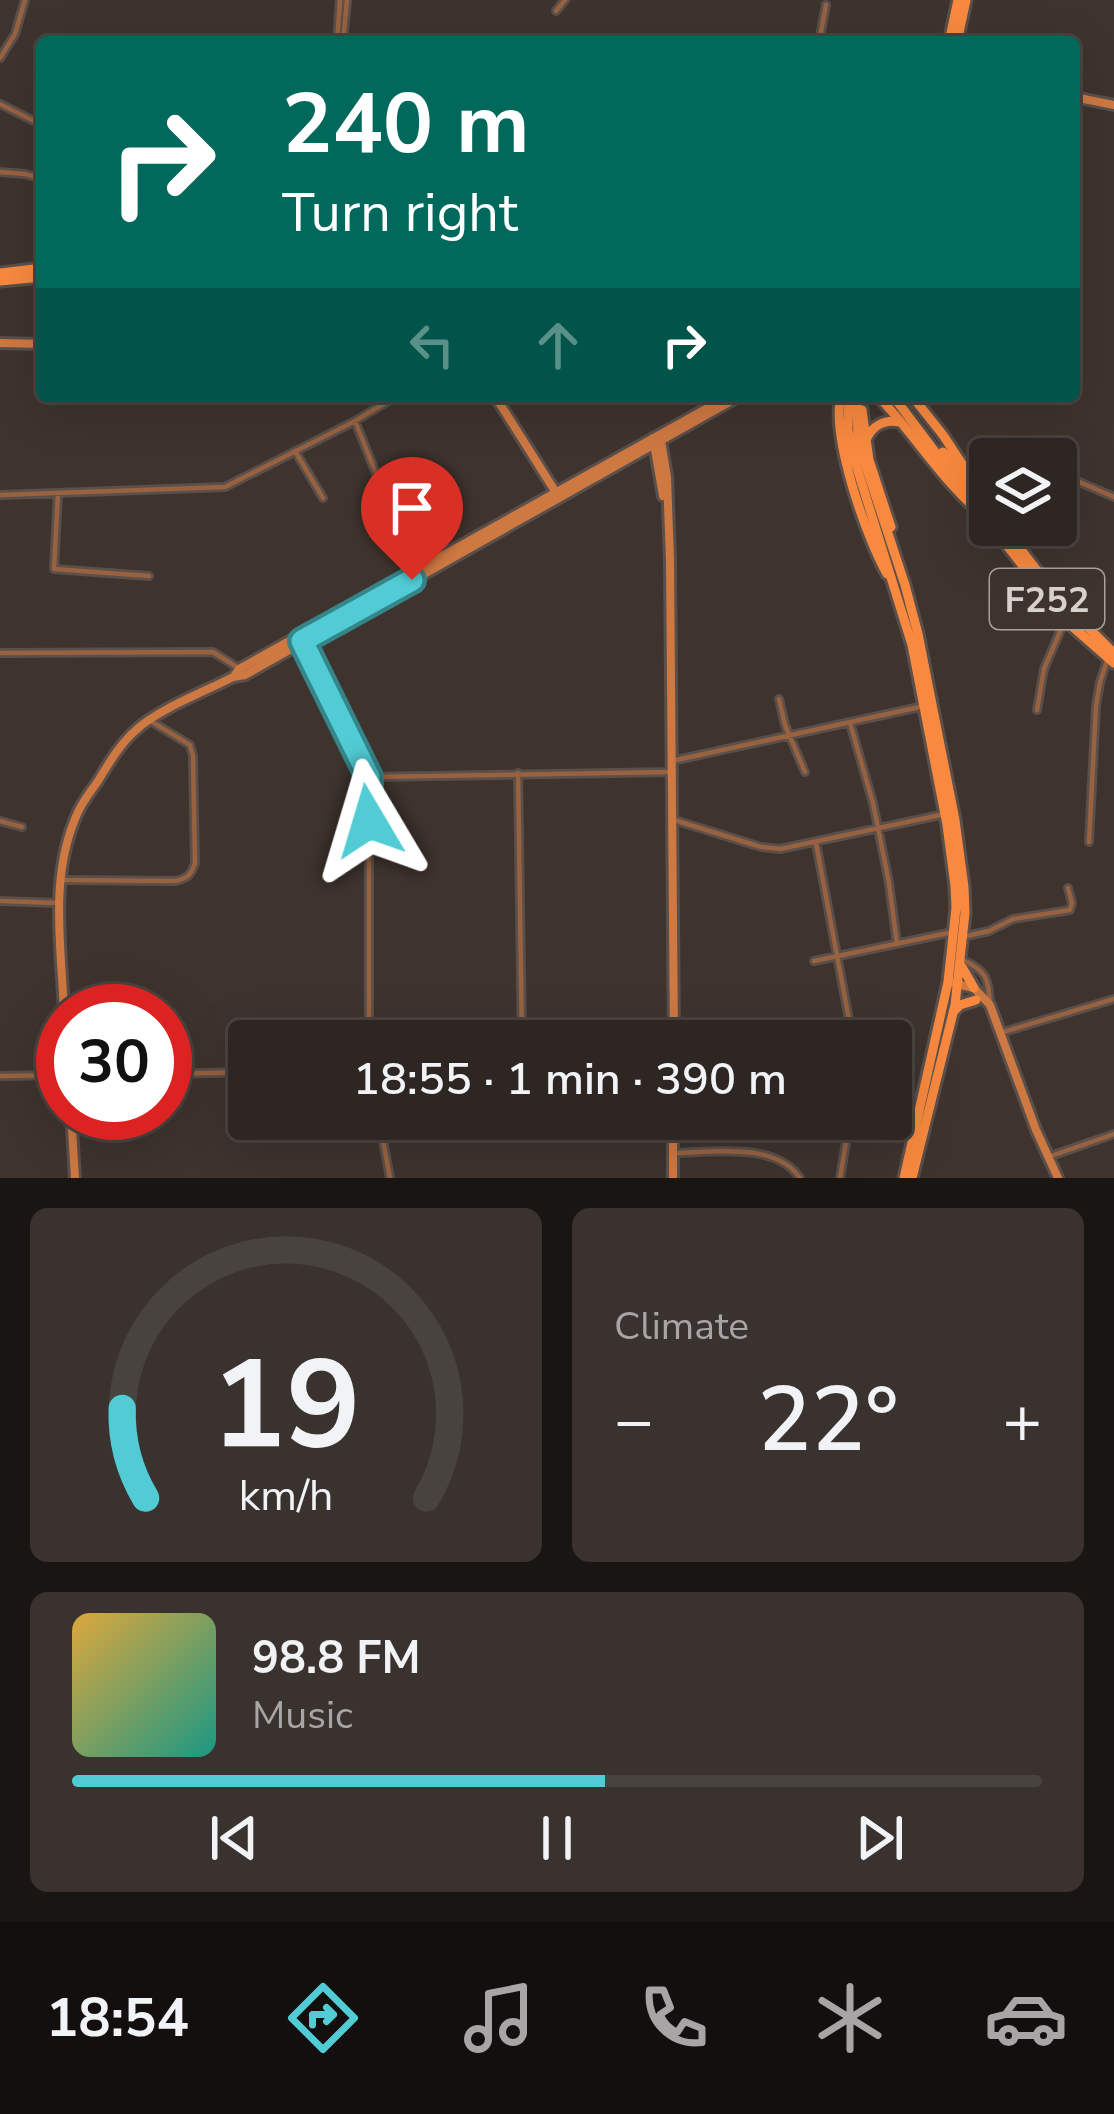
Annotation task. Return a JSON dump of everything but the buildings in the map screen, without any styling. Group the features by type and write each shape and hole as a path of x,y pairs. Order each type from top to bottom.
{"main road":[{"path":"954,36 962,0"},
{"path":"1080,98 1114,105"},
{"path":"0,277 36,274"},
{"path":"0,343 36,344"},
{"path":"499,402 555,491"},
{"path":"62,984 58,903 65,844 80,808 114,753 136,730 302,641 718,402"},
{"path":"239,674 555,491 729,402"},
{"path":"831,402 838,410 843,449 878,556 901,588"},
{"path":"838,410 846,402"},
{"path":"853,402 858,442 918,634 964,887 953,1012 908,1178"},
{"path":"854,402 898,549 901,588 945,814 960,960 1000,1033 1058,1178"},
{"path":"884,402 969,503"},
{"name":"F252","path":"902,402 969,482"},
{"path":"916,402 969,473"},
{"path":"866,442 871,430 882,423 905,424"},
{"path":"657,440 668,498 671,1020"},
{"name":"F252","path":"1010,546 1066,620 1112,658"},
{"name":"F252","path":"1018,546 1112,658"},
{"path":"908,1178 960,960"},
{"path":"952,986 980,998"},
{"path":"953,1012 980,998"},
{"path":"73,1140 75,1178"},
{"path":"670,1178 671,1140"},
{"path":"670,1178 672,1140"}],"street":[{"path":"0,58 15,34 25,0"},
{"path":"340,36 343,0"},
{"path":"552,0 556,11 565,0"},
{"path":"820,36 826,4"},
{"path":"0,104 36,122"},
{"path":"0,172 36,177"},
{"path":"0,496 225,487 387,402"},
{"path":"355,421 382,491"},
{"path":"295,451 323,498"},
{"path":"1077,481 1114,497"},
{"path":"58,493 54,569 149,576"},
{"path":"1037,710 1044,669 1066,620"},
{"path":"302,641 369,777 369,1020"},
{"path":"0,653 213,652 239,674"},
{"path":"1089,842 1096,706 1112,658"},
{"path":"779,699 805,772"},
{"path":"369,777 670,766 924,706"},
{"path":"59,880 163,882 187,879 192,872 194,756 190,745 149,720"},
{"path":"850,723 878,829 897,944"},
{"path":"518,773 521,1020"},
{"path":"671,819 772,849 945,814"},
{"path":"0,821 22,827"},
{"path":"816,843 848,1020"},
{"path":"814,961 989,931 1013,919 1070,910 1068,888"},
{"path":"0,901 58,903"},
{"path":"960,960 979,966 986,974 980,998"},
{"path":"1000,1033 1114,999"},
{"path":"192,1073 228,1072"},
{"path":"0,1076 36,1075"},
{"path":"1048,1157 1114,1134"},
{"path":"383,1140 390,1178"},
{"path":"840,1178 846,1140"},
{"path":"672,1153 745,1152 783,1162 800,1178"}],"route":[{"path":"369,821 369,777 302,641 412,580"}]}
